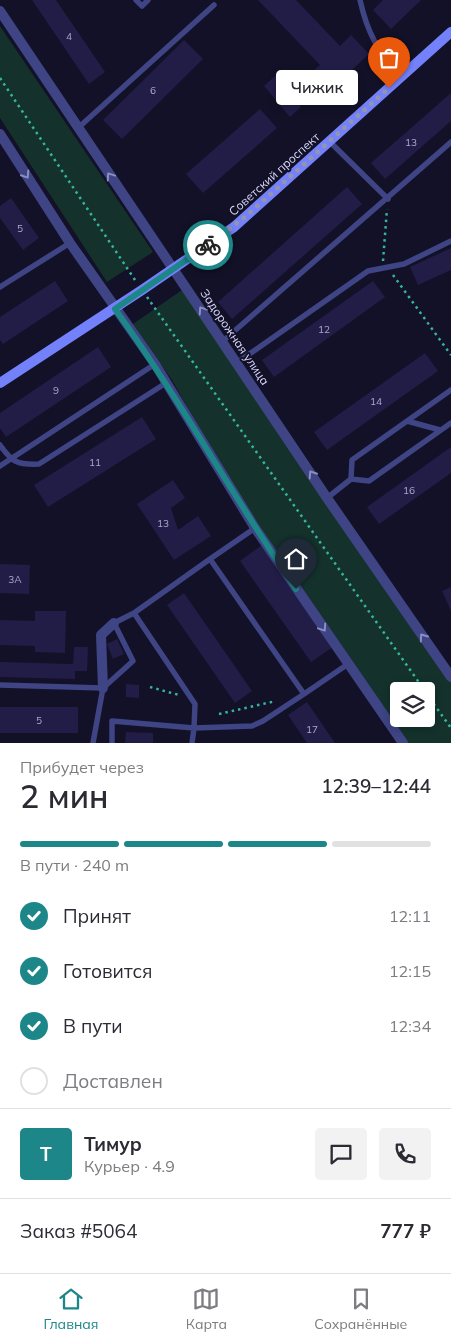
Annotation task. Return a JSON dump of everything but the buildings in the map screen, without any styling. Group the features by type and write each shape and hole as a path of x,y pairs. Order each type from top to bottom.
{"street":[{"name":"Задорожная улица","path":"0,11 173,269 238,362 327,498 451,677"},
{"name":"Советский проспект","path":"0,383 115,309 144,293 173,269 234,227 451,32"},
{"path":"0,134 70,243 154,364 255,528 403,743"},
{"path":"103,688 101,635 114,623"}],"lane":[{"path":"136,0 142,6 148,0"},
{"path":"360,0 366,25 384,58 402,76"},
{"path":"78,128 214,5"},
{"path":"329,141 388,199"},
{"path":"223,341 388,199 451,142"},
{"path":"238,362 368,271 404,264 451,241"},
{"path":"0,287 70,243"},
{"path":"0,466 154,364"},
{"path":"0,444 10,459 24,464 39,464 166,383"},
{"path":"351,479 352,460 451,390"},
{"path":"407,421 440,430"},
{"path":"327,498 351,479 369,481 451,423"},
{"path":"93,743 103,688 133,661 114,623 134,613 255,528"},
{"path":"210,559 304,694"},
{"path":"134,613 195,704 192,743"},
{"path":"112,743 112,721 194,728 252,726 263,722 348,664"},
{"path":"0,685 103,688"}],"path":[{"path":"0,78 144,293 419,682"},
{"path":"388,199 382,259 451,355"},
{"path":"150,687 192,699"},
{"path":"219,714 280,700"},
{"path":"435,705 451,728"}],"green space":[{"path":"0,26 153,252 107,282 0,118"},
{"path":"182,290 451,674 451,743 403,743 392,727 435,727 435,682 390,682 390,724 255,528 172,380 133,324"}],"way so far":[{"path":"208,245 234,227 389,88"}],"place":[{"name":"Чижик","path":"389,88"}],"route":[{"path":"208,245 115,309 154,364 255,528 296,589"}]}
